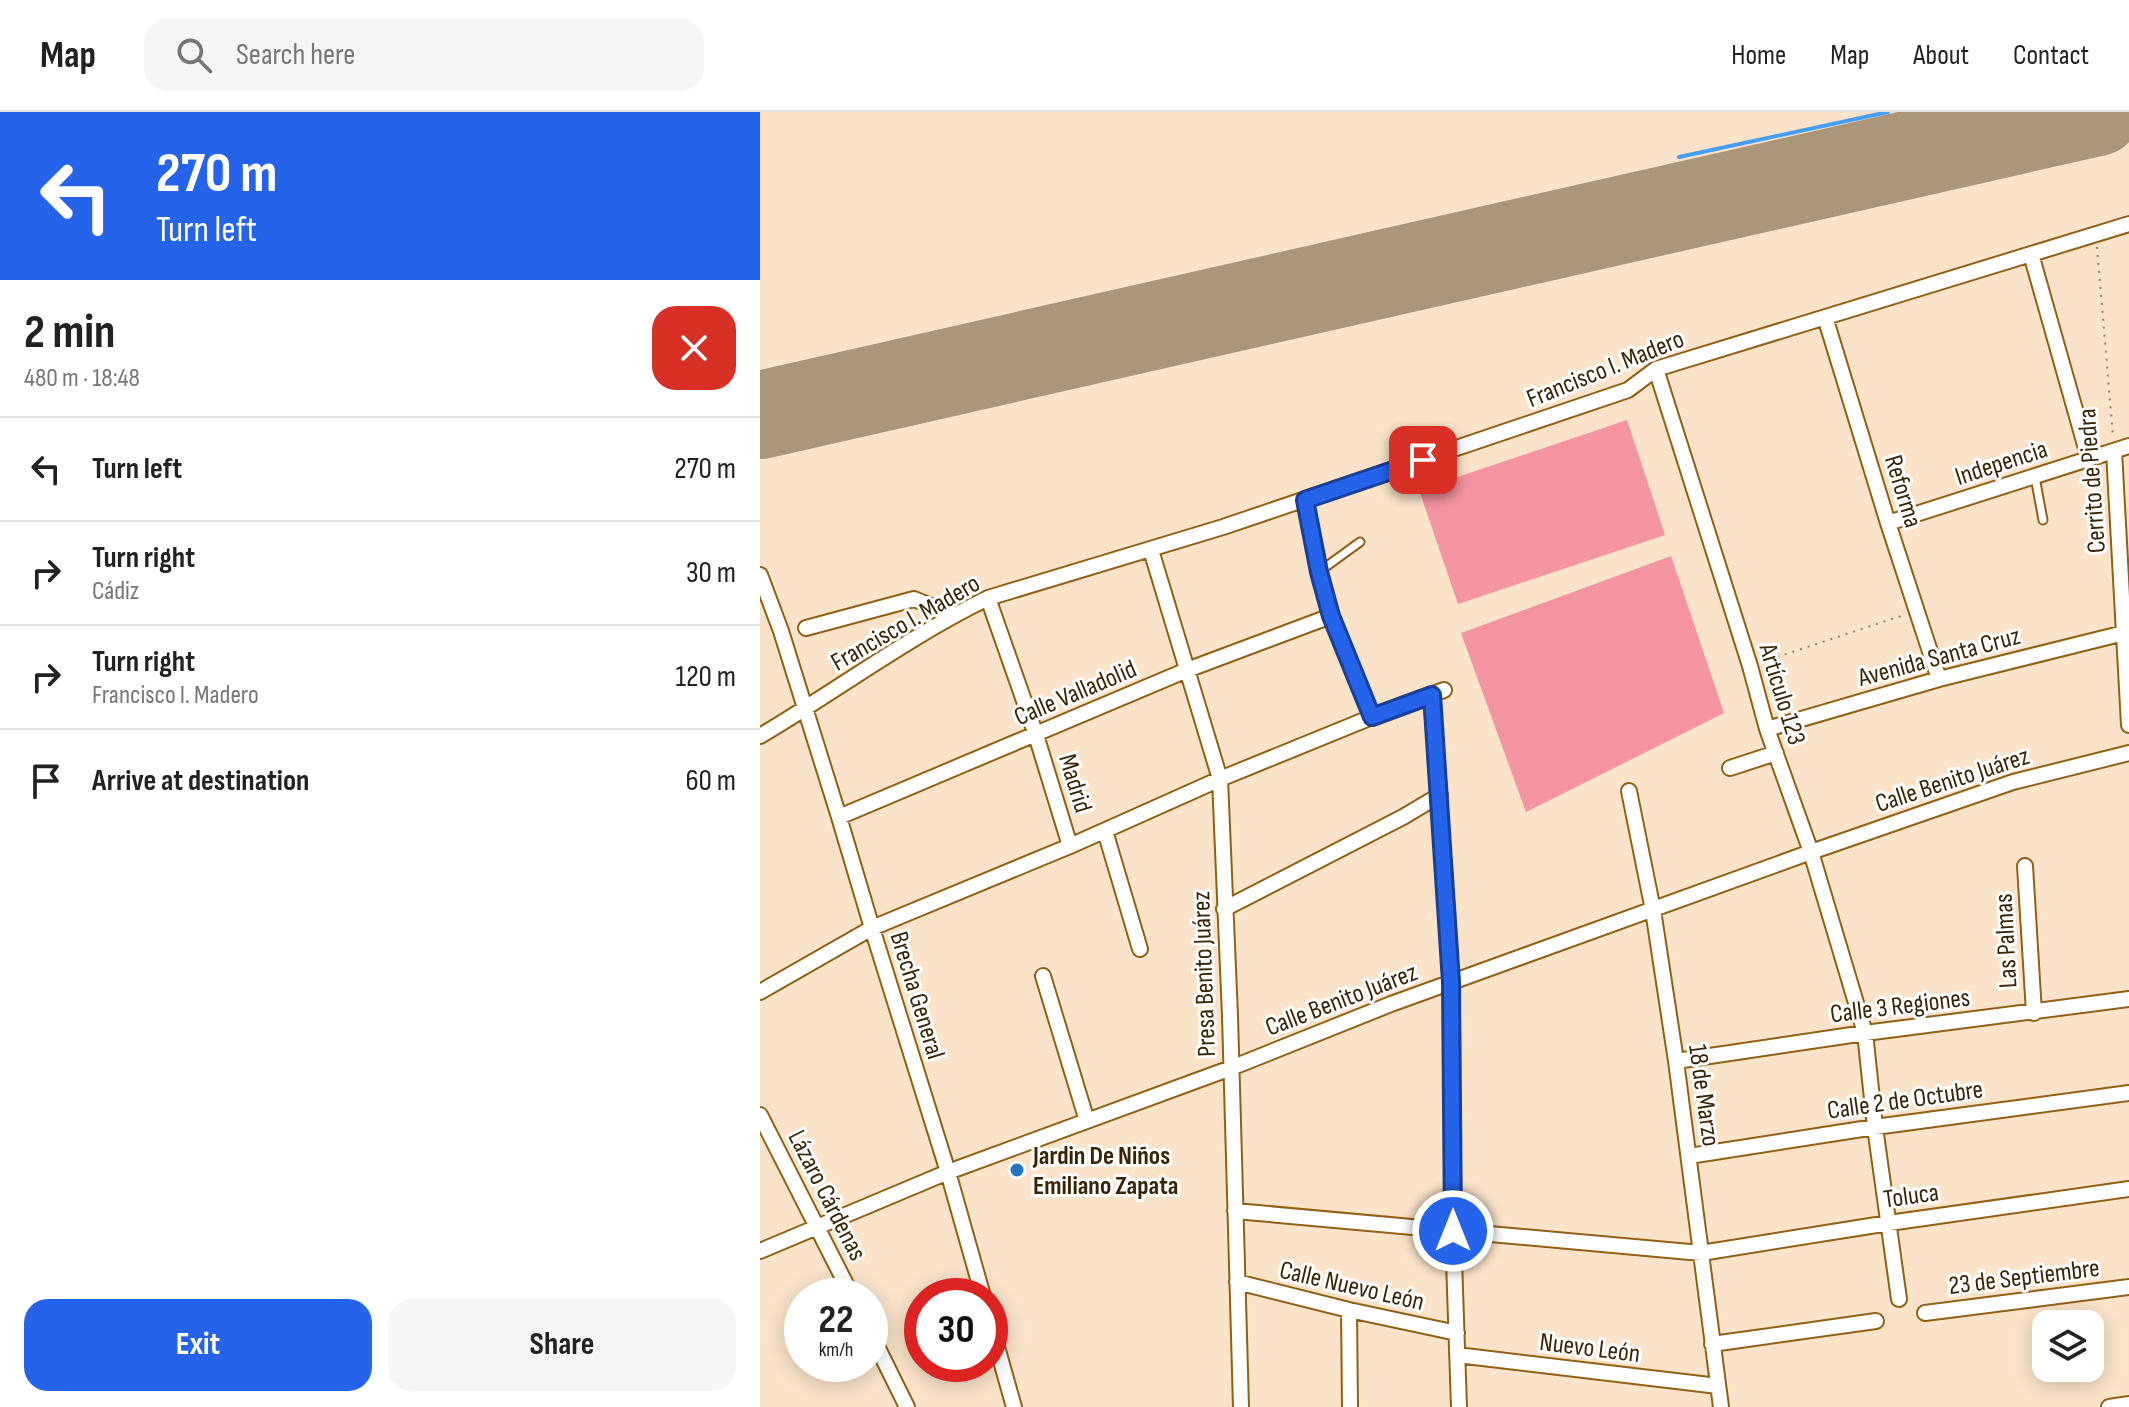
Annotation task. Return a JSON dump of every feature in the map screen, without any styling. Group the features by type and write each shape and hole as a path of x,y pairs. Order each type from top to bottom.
{"street":[{"name":"Francisco I. Madero","path":"760,736 954,615 988,598 1305,500 1628,390 1656,369 2129,224"},
{"name":"Cerrito de Piedra","path":"2031,254 2089,459"},
{"name":"Reforma","path":"1825,317 1939,679"},
{"name":"Artículo 123","path":"1656,369 1767,729 1811,852 1865,1033 1899,1299"},
{"name":"Indepencia","path":"1888,523 2129,446"},
{"name":"Cerrito de Piedra","path":"2114,451 2129,725"},
{"path":"1305,500 1331,616 1372,717"},
{"name":"Presa Benito Juárez","path":"1151,550 1220,779 1241,1407"},
{"name":"Brecha General","path":"760,575 781,631 839,817 978,1278"},
{"name":"Madrid","path":"988,598 1036,735 1070,846"},
{"path":"806,628 914,599 954,615"},
{"name":"Calle Valladolid","path":"839,817 1187,670 1331,616"},
{"name":"Avenida Santa Cruz","path":"1767,729 1939,679 2124,633"},
{"path":"760,992 872,928 1070,846 1220,779 1438,693 1440,795 1451,982 1453,1231 1459,1407"},
{"path":"1730,768 1776,753"},
{"name":"Calle Benito Juárez","path":"760,1251 948,1172 1231,1068 1451,982 2013,782 2129,753"},
{"name":"18 de Marzo","path":"1629,791 1653,910 1676,1061 1721,1407"},
{"path":"1224,909 1440,795"},
{"path":"1105,831 1140,949"},
{"name":"Las Palmas","path":"2025,866 2034,1013"},
{"path":"1043,976 1087,1121"},
{"name":"Calle 3 Regiones","path":"1676,1061 2129,999"},
{"name":"Calle 2 de Octubre","path":"1689,1156 2129,1093"},
{"name":"Lázaro Cárdenas","path":"760,1115 843,1278"},
{"name":"Toluca","path":"1235,1211 1701,1253 2129,1189"},
{"name":"Calle Nuevo León","path":"1237,1282 1457,1333"},
{"name":"23 de Septiembre","path":"1925,1313 2129,1287"},
{"path":"1349,1310 1350,1407"},
{"path":"1712,1344 1876,1321"},
{"name":"Nuevo León","path":"1457,1355 1718,1386"},
{"path":"888,1368 907,1407"},
{"path":"1007,1382 1014,1407"}],"lane":[{"path":"2035,477 2043,520"},
{"path":"1319,572 1360,542"}],"path":[{"name":"Cerrito de Piedra","path":"2095,234 2114,451"},
{"path":"1750,666 1916,611"}],"shaded area":[{"path":"1627,420 1665,535 1458,604 1419,490"},
{"path":"1671,556 1724,713 1526,812 1461,633"}],"waterway":[{"path":"1679,157 1888,112"}],"runway":[{"path":"760,415 2097,112"}],"place":[{"name":"Jardin De Niños Emiliano Zapata","path":"1017,1170"}],"route":[{"path":"1423,460 1305,500 1331,616 1372,717 1432,695 1451,982 1453,1231"}]}
